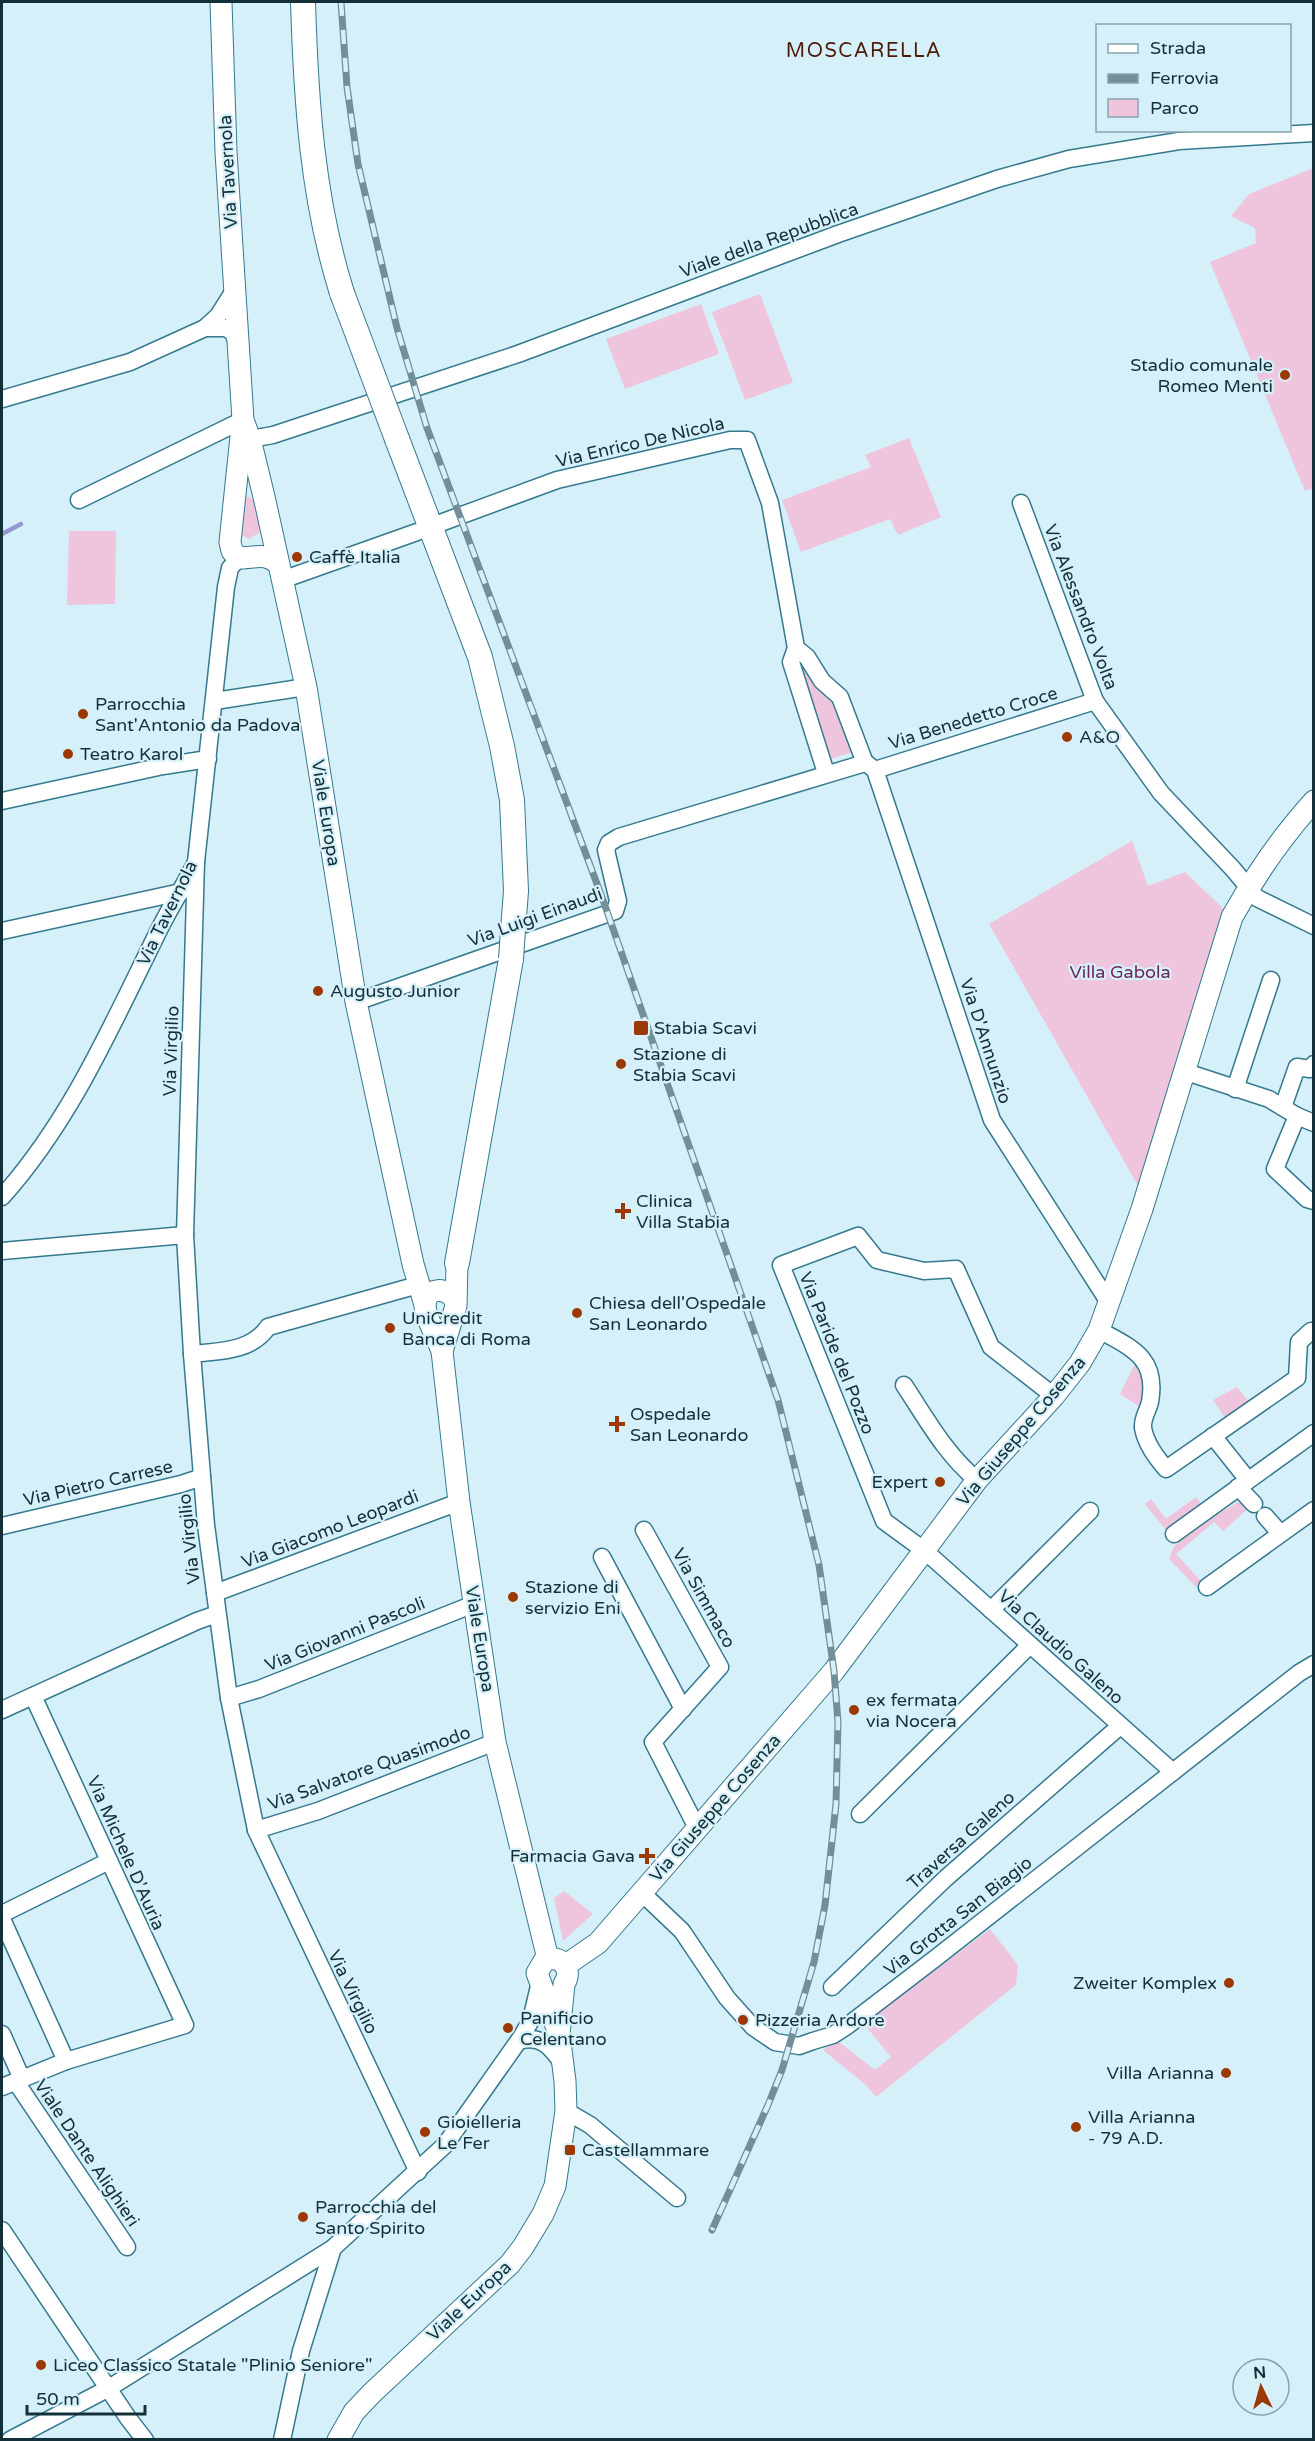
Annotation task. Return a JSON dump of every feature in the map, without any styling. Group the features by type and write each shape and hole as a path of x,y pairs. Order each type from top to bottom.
{"highway":[{"path":"303,2 305,73 321,216 342,293 480,657 502,746 513,812 516,891 511,959 457,1263"}],"main road":[{"name":"Via Tavernola","path":"221,2 226,152 237,342"},
{"name":"Viale Europa","path":"237,342 246,429 265,501 275,560 306,687 356,1002 436,1300 459,1502 495,1742 552,1975 566,2111 555,2186 543,2214 523,2247 495,2280 452,2317 354,2412 338,2439"},
{"path":"246,429 232,501 230,542 232,551 239,558 275,560"},
{"path":"232,501 250,492 265,501"},
{"name":"Via Giuseppe Cosenza","path":"552,1975 598,1943 834,1671 977,1480 1054,1396 1080,1363 1098,1330 1142,1209 1232,917 1248,888 1298,819 1314,801"},
{"path":"436,1300 457,1263"}],"street":[{"name":"Viale della Repubblica","path":"246,429 273,435 518,354 827,238 997,179 1070,159 1179,141 1314,133"},
{"path":"2,399 130,362 205,328 218,316 234,289"},
{"path":"205,328 227,328 233,333 237,342"},
{"path":"79,500 246,429"},
{"name":"Via Enrico De Nicola","path":"443,522 556,480 730,440 747,440 770,502 796,648 791,662 826,773"},
{"name":"Via Alessandro Volta","path":"1021,503 1095,701 1161,793 1233,869 1257,898 1314,926"},
{"path":"275,560 417,532"},
{"name":"Via Tavernola","path":"2,1197 56,1128 95,1060 161,926 196,862 226,587 230,568 239,558"},
{"path":"796,648 807,657 822,681 840,697 870,766"},
{"path":"215,700 306,687"},
{"name":"Via Benedetto Croce","path":"826,773 870,766 1095,701"},
{"path":"2,801 163,766 208,759"},
{"name":"Via D'Annunzio","path":"870,766 992,1120 1108,1301"},
{"name":"Via Luigi Einaudi","path":"356,1002 615,911 618,901 606,850 609,843 619,837 826,773"},
{"name":"Via Virgilio","path":"196,862 185,1235 202,1477 230,1698 256,1830 418,2172"},
{"path":"2,931 181,892"},
{"path":"1235,1089 1271,980"},
{"path":"1314,1064 1310,1069 1298,1067 1290,1112 1275,1169 1307,1199 1314,1201"},
{"path":"1183,1071 1269,1099 1314,1123"},
{"path":"2,1251 185,1235"},
{"name":"Via Paride del Pozzo","path":"924,1551 884,1521 781,1265 858,1236 877,1260 924,1271 956,1269 991,1347 1054,1396"},
{"path":"192,1354 238,1348 260,1339 268,1327 436,1300"},
{"path":"1098,1330 1141,1356 1148,1365 1152,1382 1150,1404 1143,1418 1143,1429 1149,1446 1166,1468 1297,1378 1299,1342 1311,1330"},
{"path":"904,1385 944,1445 966,1471 977,1480"},
{"path":"1174,1534 1314,1433"},
{"path":"1213,1436 1259,1510 1280,1533"},
{"name":"Via Pietro Carrese","path":"2,1526 181,1484 202,1477"},
{"name":"Via Giacomo Leopardi","path":"215,1593 459,1502"},
{"path":"1207,1587 1314,1510"},
{"path":"991,1610 1090,1511"},
{"name":"Via Simmaco","path":"644,1530 720,1666 653,1742 697,1828"},
{"name":"Via Claudio Galeno","path":"924,1551 1173,1772"},
{"path":"602,1557 683,1709"},
{"name":"Via Giovanni Pascoli","path":"230,1698 260,1689 474,1604"},
{"path":"2,1710 197,1621 218,1614"},
{"path":"860,1814 1030,1646"},
{"name":"Via Grotta San Biagio","path":"641,1892 682,1931 727,1998 753,2027 775,2042 799,2046 833,2035 999,1910 1299,1673 1314,1664"},
{"name":"Via Michele D'Auria","path":"33,1696 185,2025 66,2061"},
{"name":"Traversa Galeno","path":"832,1987 946,1878 1120,1726"},
{"name":"Via Salvatore Quasimodo","path":"256,1830 318,1811 495,1742"},
{"path":"13,2082 66,2061 2,1917 109,1861"},
{"path":"10,2439 109,2388 333,2248 445,2145 519,2041 552,1975"},
{"name":"Viale Dante Alighieri","path":"2,2034 13,2082 127,2247"},
{"path":"519,2041 529,2038 544,2042 563,2065"},
{"path":"566,2111 591,2125 677,2198"},
{"path":"2,2230 145,2439"},
{"path":"282,2439 301,2351 333,2248"}],"green space":[{"name":"Stadio comunale Romeo Menti","path":"1313,168 1314,488 1305,491 1210,262 1256,243 1255,228 1231,216 1249,194"},
{"path":"760,294 793,382 745,400 712,312"},
{"path":"701,304 719,354 625,389 606,339"},
{"path":"909,438 941,517 898,535 890,519 801,552 782,500 871,467 865,455"},
{"path":"249,497 256,502 261,527 259,533 249,539 239,533 245,498"},
{"path":"69,531 116,531 115,604 67,605"},
{"path":"804,660 811,680 839,709 853,752 830,759 797,662"},
{"name":"Villa Gabola","path":"1132,841 1148,886 1185,872 1232,917 1141,1191 989,924"},
{"path":"1137,1360 1147,1378 1140,1407 1120,1394"},
{"path":"1237,1387 1251,1404 1227,1421 1213,1400"},
{"path":"1196,1497 1201,1504 1166,1530 1145,1504 1151,1499 1166,1519"},
{"path":"1238,1502 1250,1507 1223,1531 1214,1522 1176,1554 1202,1582 1196,1587 1169,1559 1174,1546 1211,1518"},
{"path":"564,1891 593,1914 563,1941 554,1898"},
{"path":"990,1929 1018,1965 1016,1985 876,2097 866,2085 823,2050 838,2041 875,2070 891,2057 864,2024"}],"waterway":[{"path":"2,534 21,524"}],"railway":[{"path":"341,2 347,87 358,164 397,328 427,428 603,900 778,1400 819,1565 834,1671 838,1722 836,1804 825,1905 814,1962 782,2070 712,2230"}],"place":[{"name":"Stadio comunale Romeo Menti","path":"1285,375"},
{"name":"Caffè Italia","path":"297,557"},
{"name":"Parrocchia Sant'Antonio da Padova","path":"83,714"},
{"name":"A&O","path":"1067,737"},
{"name":"Teatro Karol","path":"68,754"},
{"name":"Augusto Junior","path":"318,991"},
{"name":"Stabia Scavi","path":"641,1028"},
{"name":"Stazione di Stabia Scavi","path":"621,1064"},
{"name":"Clinica Villa Stabia","path":"623,1211"},
{"name":"Chiesa dell'Ospedale San Leonardo","path":"577,1313"},
{"name":"UniCredit Banca di Roma","path":"390,1328"},
{"name":"Ospedale San Leonardo","path":"617,1424"},
{"name":"Expert","path":"940,1482"},
{"name":"Stazione di servizio Eni","path":"513,1597"},
{"name":"ex fermata via Nocera","path":"854,1710"},
{"name":"Farmacia Gava","path":"647,1856"},
{"name":"Zweiter Komplex","path":"1229,1983"},
{"name":"Pizzeria Ardore","path":"743,2020"},
{"name":"Panificio Celentano","path":"508,2028"},
{"name":"Villa Arianna","path":"1226,2073"},
{"name":"Villa Arianna - 79 A.D.","path":"1076,2127"},
{"name":"Gioielleria Le Fer","path":"425,2132"},
{"name":"Castellammare","path":"570,2150"},
{"name":"Parrocchia del Santo Spirito","path":"303,2217"},
{"name":"Liceo Classico Statale \"Plinio Seniore\"","path":"41,2365"}],"district":[{"name":"MOSCARELLA","path":"864,50"}]}
